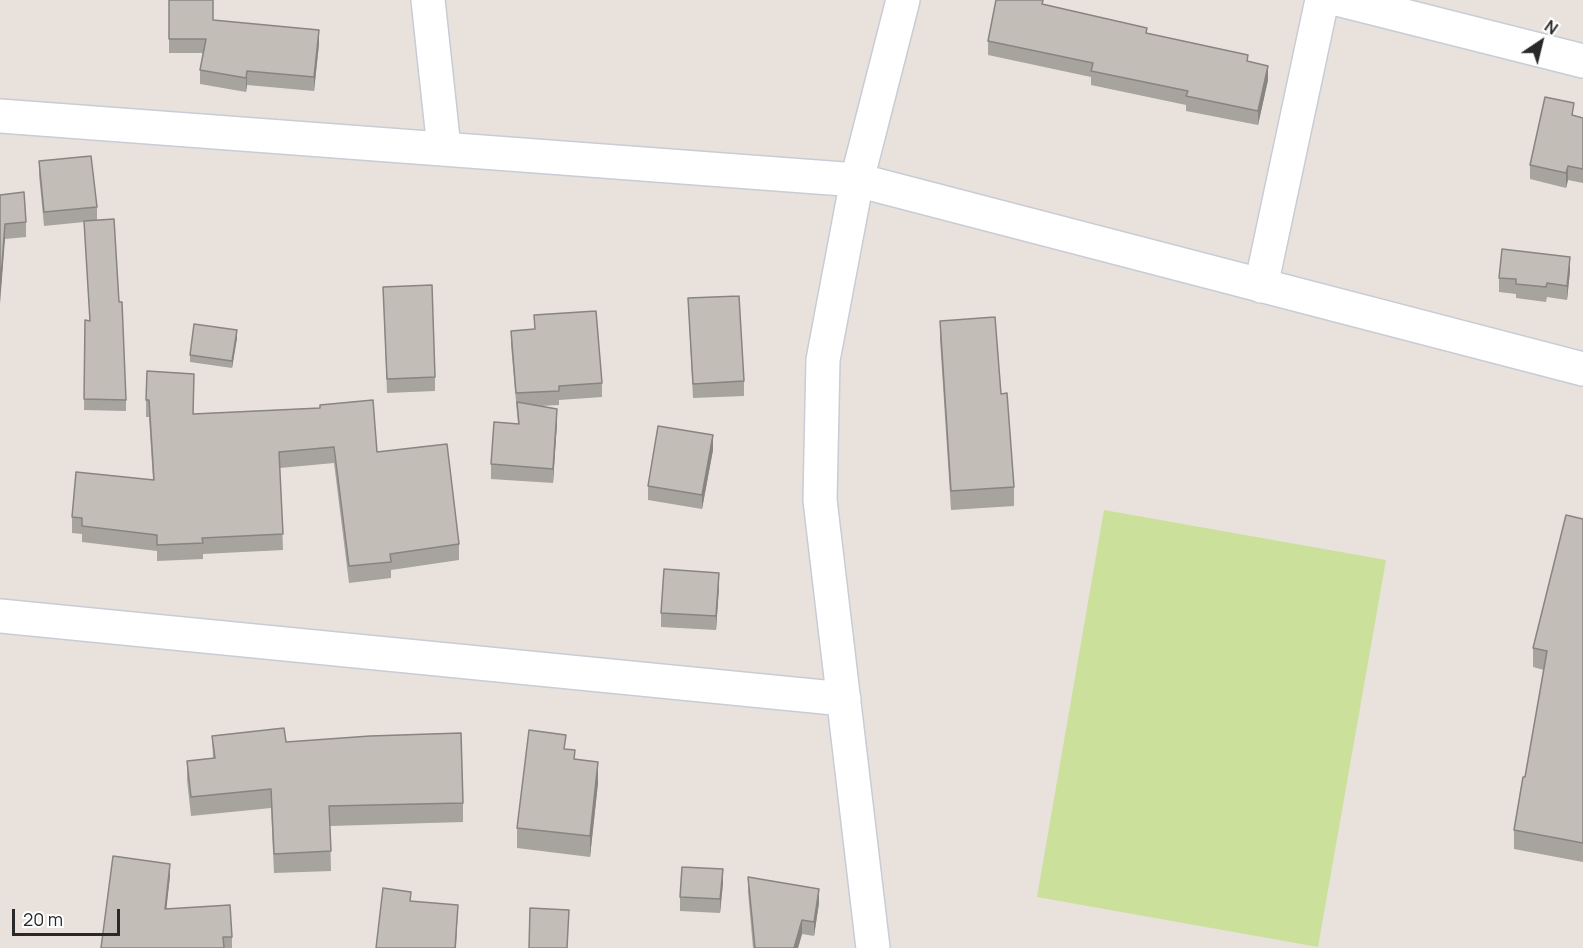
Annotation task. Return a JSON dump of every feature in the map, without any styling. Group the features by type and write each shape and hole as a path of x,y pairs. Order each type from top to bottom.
{"street":[{"path":"428,0 444,148"},
{"path":"873,948 820,500 823,360 857,180 903,0"},
{"path":"1261,286 1322,0"},
{"path":"1341,0 1583,61"},
{"path":"0,116 857,180 1583,369"},
{"path":"0,616 844,699"}],"green space":[{"path":"1104,510 1386,560 1318,947 1037,897"}],"building":[{"path":"169,0 213,0 213,20 319,30 314,77 247,71 246,78 200,70 206,39 169,39"},
{"path":"996,0 1043,0 1042,4 1147,28 1146,33 1248,55 1247,61 1268,66 1258,111 1186,96 1188,91 1091,71 1093,63 988,41"},
{"path":"1545,97 1574,103 1572,115 1583,118 1583,169 1568,166 1566,173 1530,165"},
{"path":"91,156 97,207 44,212 39,161"},
{"path":"24,192 26,222 5,224 0,290 0,195"},
{"path":"114,219 119,302 122,302 126,400 84,399 85,320 90,321 84,221"},
{"path":"1502,249 1570,257 1567,286 1547,283 1546,287 1516,284 1516,279 1499,278"},
{"path":"432,285 435,377 387,379 383,287"},
{"path":"739,296 744,381 693,384 688,298"},
{"path":"596,311 602,383 559,386 559,391 516,393 511,331 535,329 534,315"},
{"path":"995,317 1001,394 1007,393 1014,487 951,491 940,321"},
{"path":"194,324 237,330 232,361 190,355"},
{"path":"147,371 194,374 193,414 320,408 320,405 373,400 377,452 447,444 459,544 390,554 391,562 349,566 334,447 279,452 283,534 202,538 203,543 157,545 157,535 82,526 82,518 72,517 76,472 154,480 149,400 146,400"},
{"path":"517,402 557,409 553,469 491,464 494,422 519,424"},
{"path":"658,426 713,435 702,495 648,486"},
{"path":"1566,515 1583,519 1583,843 1514,830 1547,651 1533,648"},
{"path":"664,569 719,573 716,616 661,613"},
{"path":"284,728 286,742 461,733 463,803 329,806 331,851 274,854 271,789 191,797 187,761 215,758 212,736"},
{"path":"529,730 566,735 564,749 575,750 574,759 598,762 590,836 517,828"},
{"path":"113,856 170,864 165,909 230,905 232,937 223,937 224,948 101,948"},
{"path":"682,867 723,869 720,899 680,897"},
{"path":"748,877 819,889 814,922 802,920 794,948 755,948"},
{"path":"383,888 411,892 410,901 458,905 455,948 376,948"},
{"path":"530,908 569,910 567,948 529,948"}]}
